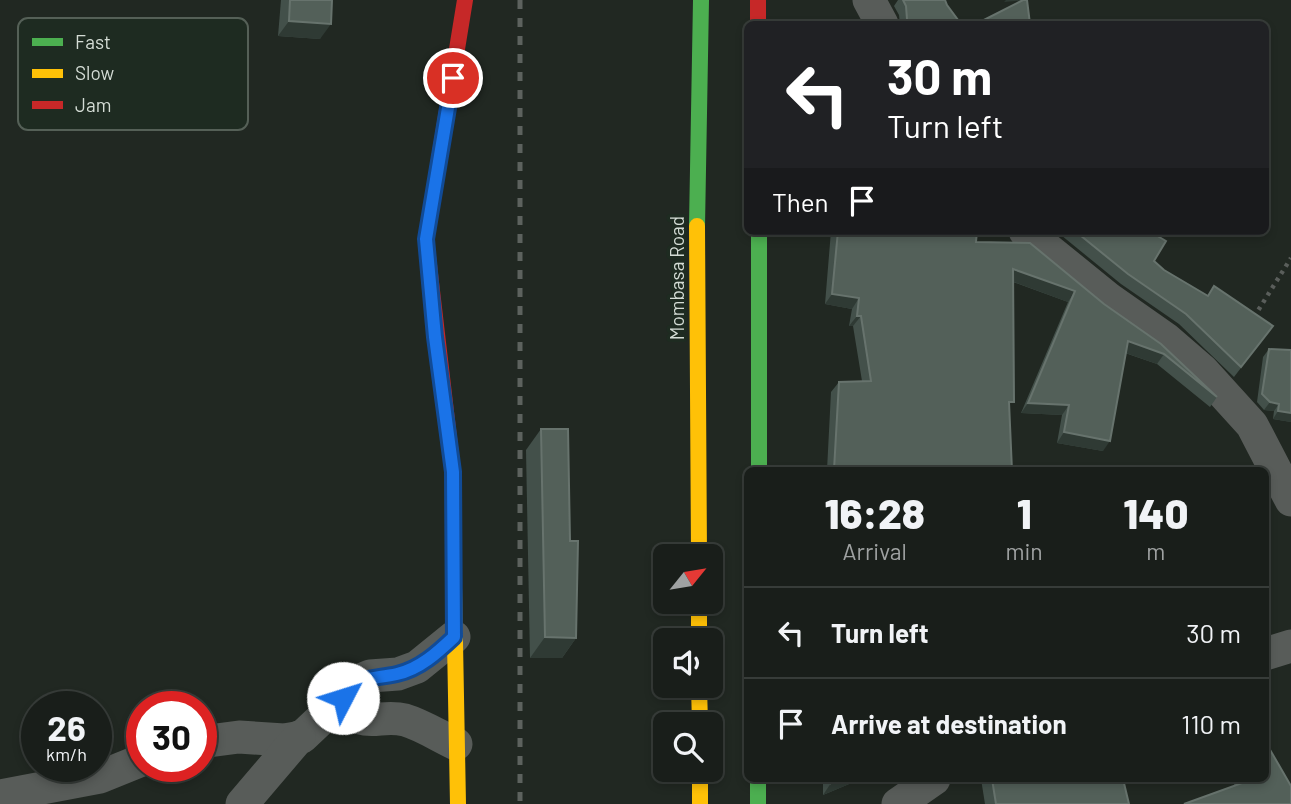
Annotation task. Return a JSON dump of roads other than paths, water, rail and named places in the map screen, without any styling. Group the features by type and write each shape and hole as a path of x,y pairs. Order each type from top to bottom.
{"main road":[{"path":"458,804 453,472 435,337 426,239 465,0"},
{"name":"Mombasa Road","path":"699,544 697,201 701,0"},
{"path":"758,0 758,21"},
{"path":"759,235 759,467"},
{"path":"700,782 700,804"},
{"path":"758,782 758,804"}],"street":[{"path":"869,0 880,21"},
{"path":"1030,235 1109,299 1167,339 1203,372 1252,425 1291,500"},
{"path":"242,804 299,737 339,702 348,685 370,676 398,674 417,667 454,637"},
{"path":"1269,653 1291,646"},
{"path":"339,702 359,718 380,722 402,719 456,744"},
{"path":"217,739 239,737 284,740 299,737"},
{"path":"0,796 62,795 126,766"},
{"path":"898,804 930,782"}],"railway":[{"path":"520,0 520,804"}]}
